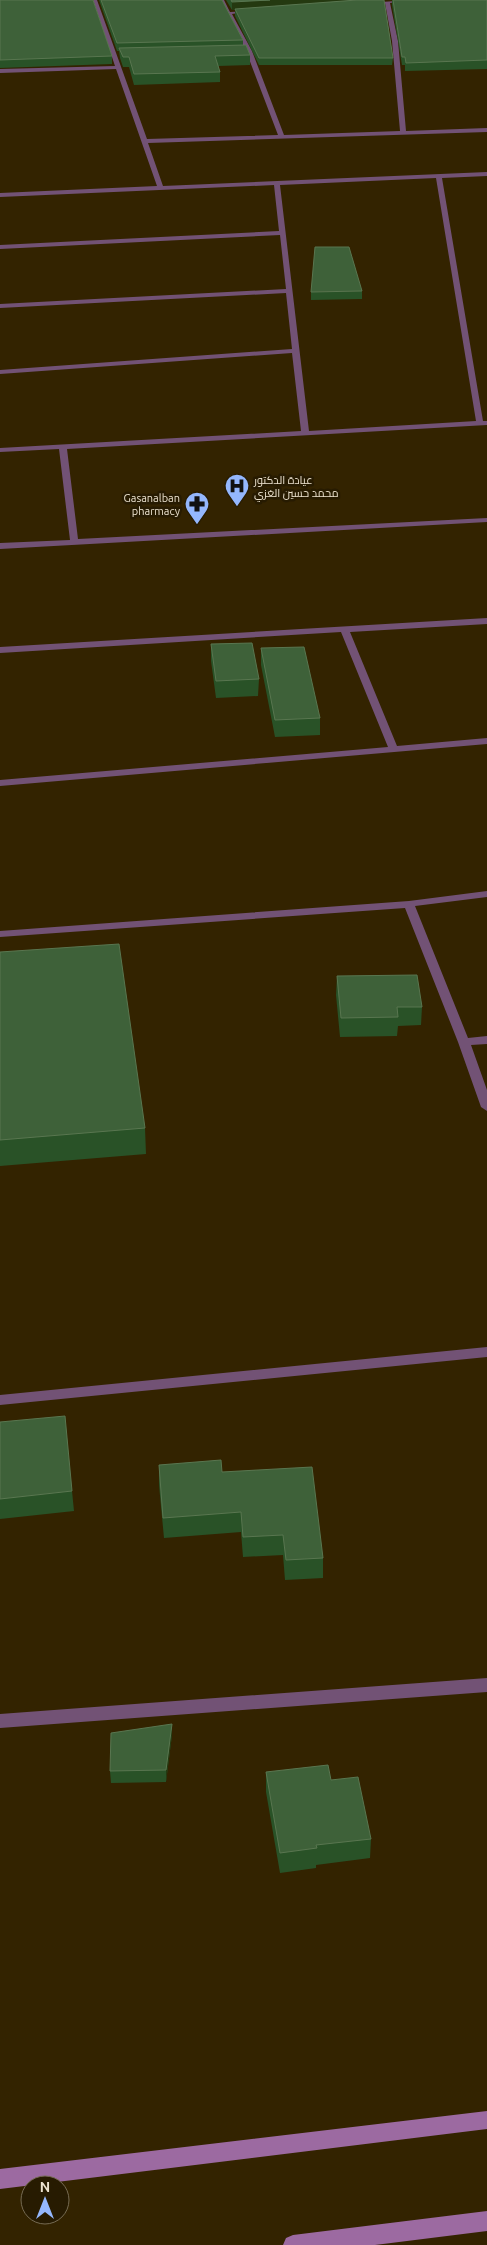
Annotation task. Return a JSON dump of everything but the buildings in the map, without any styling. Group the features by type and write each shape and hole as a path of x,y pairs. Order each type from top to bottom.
{"street":[{"path":"95,0 162,188"},
{"path":"222,0 249,50 282,137"},
{"path":"358,4 410,0"},
{"path":"387,2 395,41 402,133"},
{"path":"230,13 259,11"},
{"path":"239,51 249,50"},
{"path":"114,55 124,55"},
{"path":"0,71 118,67"},
{"path":"145,141 487,130"},
{"path":"0,195 487,174"},
{"path":"0,450 484,423 439,176"},
{"path":"277,183 305,433"},
{"path":"0,247 283,233"},
{"path":"0,306 289,291"},
{"path":"0,372 296,351"},
{"path":"63,446 74,542"},
{"path":"0,546 487,520"},
{"path":"0,650 487,621"},
{"path":"344,630 394,750"},
{"path":"0,782 487,741"},
{"path":"0,934 408,904 487,894"},
{"path":"408,904 464,1042 487,1107"},
{"path":"464,1042 487,1040"},
{"path":"0,1400 487,1352"},
{"path":"0,1721 487,1685"},
{"path":"0,2179 487,2120"},
{"path":"293,2245 487,2221"}],"place":[{"name":"عيادة الدكتور محمد حسين الغزي","path":"237,507"},
{"name":"Gasanalban pharmacy","path":"197,525"}]}
